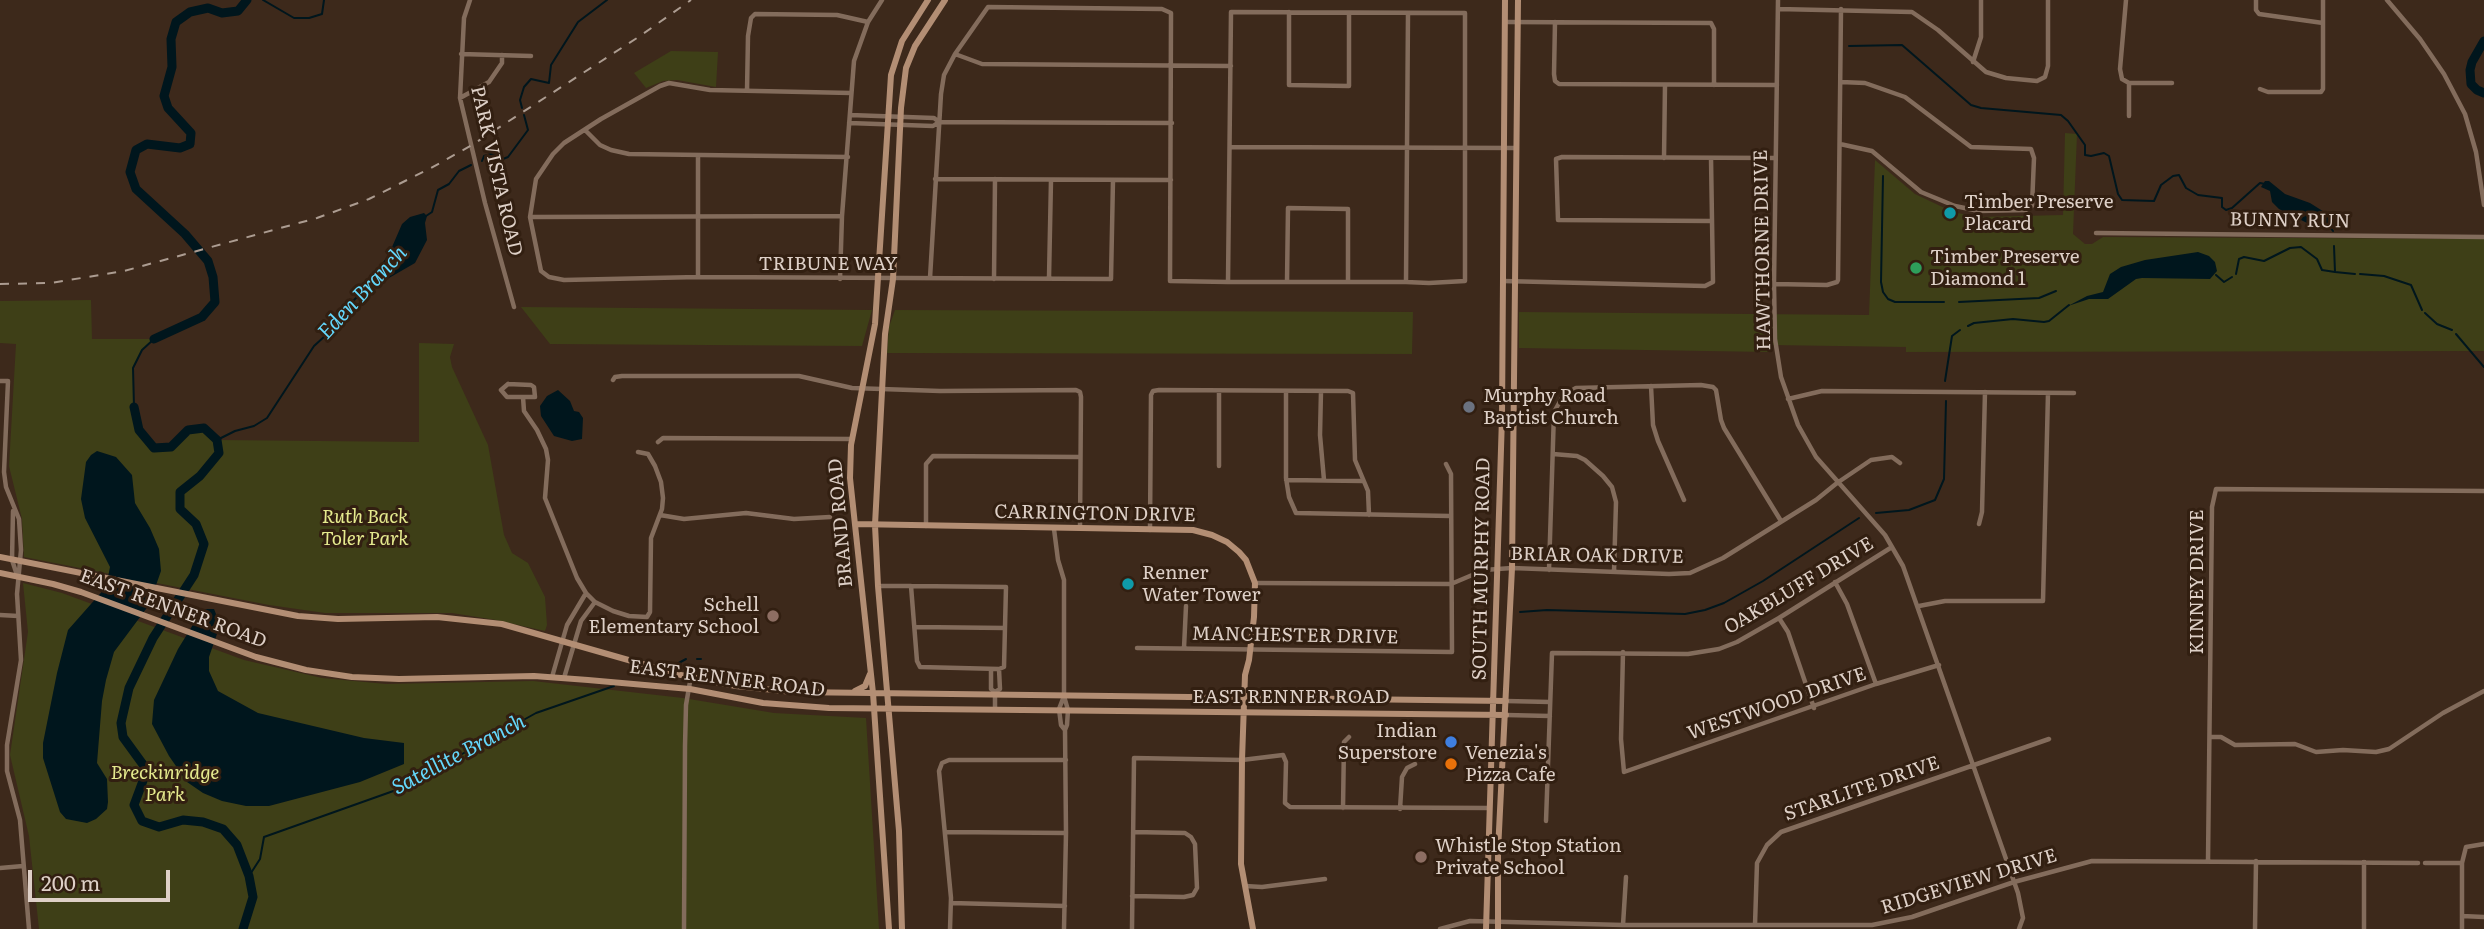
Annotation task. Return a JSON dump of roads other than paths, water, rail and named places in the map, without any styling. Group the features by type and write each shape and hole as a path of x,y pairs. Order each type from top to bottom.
{"main road":[{"name":"BRAND ROAD","path":"889,929 871,669 850,478 853,439 875,324 880,279 891,75 907,32 928,0"},
{"name":"BRAND ROAD","path":"902,929 900,846 877,586 875,525 885,334 892,279 900,121 906,68 915,46 945,0"},
{"name":"SOUTH MURPHY ROAD","path":"1486,925 1501,446 1505,0"},
{"name":"SOUTH MURPHY ROAD","path":"1498,925 1498,851 1511,568 1518,0"},
{"path":"1501,446 1513,447"},
{"name":"CARRINGTON DRIVE","path":"855,524 1193,530 1227,542 1246,559 1255,583"},
{"name":"EAST RENNER ROAD","path":"0,557 257,608 327,618 419,617 502,624 634,663 759,688 848,693 1506,701"},
{"name":"EAST RENNER ROAD","path":"0,573 53,583 256,657 306,670 352,677 552,677 690,689 763,704 829,708 1506,715"},
{"path":"1253,929 1241,864 1243,697 1255,583"},
{"path":"848,693 865,686 871,669"},
{"path":"885,848 900,846"}],"street":[{"name":"PARK VISTA ROAD","path":"470,0 464,18 460,98 514,307"},
{"path":"840,279 854,61 868,22 881,0"},
{"name":"HAWTHORNE DRIVE","path":"1778,0 1774,284 1777,351 1788,399 1816,457 1871,517 1903,566 2014,882 2022,908 2022,923 2019,929"},
{"path":"1973,62 1981,37 1981,0"},
{"path":"1778,9 1912,12 1938,30 1986,72 2030,81 2042,79 2047,73 2048,0"},
{"path":"2126,0 2120,69 2122,79 2129,83 2172,83"},
{"path":"2256,0 2259,14 2323,23"},
{"path":"2260,89 2268,92 2321,92 2323,0"},
{"path":"2387,0 2426,47 2465,114 2476,152 2484,205"},
{"path":"1861,2 1861,10"},
{"path":"930,278 944,75 955,54 988,7 1168,10 1171,13 1170,281 1228,282 1406,282 1465,281 1465,13 1231,12 1228,282"},
{"path":"1774,284 1828,285 1837,282 1839,275 1841,9"},
{"path":"1289,12 1289,85 1349,86 1349,13"},
{"path":"1406,282 1408,13"},
{"path":"747,91 748,36 751,18 755,14 837,15 868,22"},
{"path":"1505,22 1711,23 1714,29 1714,85"},
{"path":"1555,22 1555,81 1563,85 1777,85"},
{"path":"461,54 531,56"},
{"path":"955,54 982,64 1231,66"},
{"path":"460,98 489,82 502,63 502,55"},
{"path":"1840,82 1872,85 1905,97 1971,146 2031,149 2034,158 2033,202 2031,208 1979,211 1955,206 1921,192 1872,151 1840,145"},
{"path":"2129,83 2129,116"},
{"path":"842,216 530,217 536,179 553,153 585,130 665,84 710,90 851,93"},
{"path":"1664,158 1665,85"},
{"path":"850,116 887,121"},
{"path":"849,123 1172,123"},
{"path":"585,130 600,145 629,154 848,157"},
{"path":"1230,147 1517,148"},
{"path":"698,155 698,278"},
{"path":"1711,221 1558,220 1556,159 1775,159"},
{"path":"1503,281 1705,286 1713,282 1711,159"},
{"path":"935,179 1171,180"},
{"path":"993,279 995,179"},
{"path":"1049,278 1051,180"},
{"name":"TRIBUNE WAY","path":"530,217 536,250 545,275 564,280 1111,279 1113,180"},
{"path":"1287,282 1288,208 1348,209 1348,282"},
{"name":"BUNNY RUN","path":"2096,233 2484,237"},
{"path":"613,380 622,376 799,376 863,388 940,391 1076,390 1080,392 1080,528"},
{"path":"0,381 8,382 4,472 13,509 19,519 20,561 17,576 21,660 7,758 10,786 20,820 29,929"},
{"path":"508,384 534,387 535,397 523,397 507,397 501,390 508,384"},
{"path":"1651,386 1653,425 1684,500"},
{"path":"1549,570 1554,412 1563,396 1576,388 1711,386 1716,390 1724,428 1781,522"},
{"path":"1150,530 1153,391 1353,393 1355,460 1369,498 1369,515"},
{"path":"1219,391 1219,466"},
{"path":"1286,391 1286,480 1296,513 1450,516"},
{"path":"1321,391 1320,446 1324,480"},
{"path":"1788,399 1822,391 2074,393"},
{"path":"1979,524 1982,512 1985,392"},
{"path":"1919,606 1945,601 2043,601 2049,393"},
{"path":"523,397 524,411 546,449 548,460 544,486 549,510 586,593 613,611 629,616 647,617 650,612 651,538 663,498 661,482 648,454 638,452"},
{"path":"658,442 663,438 853,439"},
{"path":"1553,454 1577,456 1585,460 1612,487 1616,502 1614,572"},
{"path":"926,526 926,464 933,456 1080,457"},
{"name":"BRIAR OAK DRIVE","path":"1451,584 1473,573 1511,568 1690,573 1723,558 1781,522 1871,460 1892,457 1900,463"},
{"path":"1255,583 1451,584 1451,474 1446,464"},
{"path":"1286,480 1363,481"},
{"name":"KINNEY DRIVE","path":"2208,860 2211,507 2216,489 2484,491"},
{"path":"13,509 12,560 17,576"},
{"path":"660,515 684,519 746,513 794,519 830,517"},
{"path":"1054,529 1064,580 1064,696 1068,710 1065,730 1064,929"},
{"name":"OAKBLUFF DRIVE","path":"1550,702 1552,653 1679,654 1703,652 1737,642 1892,547"},
{"path":"1835,582 1847,604 1876,684"},
{"name":"MANCHESTER DRIVE","path":"1137,648 1452,652 1451,584"},
{"path":"877,586 1006,587 1005,662 1001,669 1000,689 995,694"},
{"path":"911,586 918,666 1001,669"},
{"path":"552,677 574,610 586,593"},
{"path":"564,678 584,616 595,601"},
{"path":"1184,648 1186,606"},
{"path":"574,610 584,616"},
{"path":"0,615 18,616"},
{"path":"1779,618 1788,632 1814,708"},
{"path":"915,627 1005,628"},
{"name":"WESTWOOD DRIVE","path":"1623,652 1621,739 1624,772 1814,708 1876,684 1939,665"},
{"path":"991,669 995,709"},
{"path":"684,929 685,736 691,676"},
{"path":"2210,737 2221,737 2235,745 2294,744 2316,752 2376,752 2395,745 2443,713 2484,691"},
{"path":"1064,696 1059,709 1061,726 1065,730"},
{"name":"EAST RENNER ROAD","path":"1506,701 1550,702"},
{"path":"1546,821 1550,702"},
{"name":"EAST RENNER ROAD","path":"1506,715 1550,716"},
{"path":"1343,808 1344,742 1349,737"},
{"name":"STARLITE DRIVE","path":"1755,925 1757,863 1767,845 1781,832 2049,739"},
{"path":"1132,929 1134,758 1242,760 1283,755 1286,762 1285,803 1290,807 1489,808"},
{"path":"950,929 946,832 939,771 942,763 949,760 1066,760"},
{"path":"1400,808 1402,777 1407,768 1415,764"},
{"path":"946,832 1066,833"},
{"path":"1132,896 1184,897 1193,895 1197,888 1195,844 1191,837 1185,833 1133,832"},
{"path":"2462,929 2462,863 2466,847 2484,844"},
{"name":"RIDGEVIEW DRIVE","path":"1440,929 1460,923 1841,927 1889,922 1912,917 2014,882 2101,860 2462,863"},
{"path":"2255,929 2256,860"},
{"path":"2364,862 2364,929"},
{"path":"0,868 23,866"},
{"path":"1623,925 1626,877"},
{"path":"1244,886 1262,887 1325,878"},
{"path":"951,904 1065,905"},
{"path":"2462,916 2484,917"}],"water":[{"path":"2265,181 2329,215 2329,224 2313,226 2279,209 2272,202 2270,191 2261,187"},
{"path":"424,213 427,216 427,240 415,263 389,278 378,273 402,224 410,217"},
{"path":"2198,252 2209,256 2215,262 2217,271 2210,279 2136,279 2108,299 2089,299 2068,306 2087,296 2103,292 2110,274 2121,267 2145,260"},
{"path":"558,390 583,418 582,439 572,441 554,436 541,416 540,406 547,396"},
{"path":"97,451 116,457 132,475 135,503 159,549 161,571 149,605 114,652 102,701 97,763 107,779 107,809 87,823 66,819 60,812 43,758 43,743 68,630 106,587 110,567 85,518 81,499 86,462"},
{"path":"214,609 218,619 218,631 209,657 209,671 218,691 258,713 364,738 404,743 404,764 360,782 269,806 246,806 222,801 187,782 152,724 154,700 178,649 202,610"}],"waterway":[{"path":"154,339 202,317 215,302 213,277 208,261 185,234 136,189 130,172 136,150 147,144 180,148 190,144 191,133 168,108 164,96 172,67 171,39 176,22 190,12 208,8 222,13 238,11 247,0"},
{"path":"263,0 294,18 309,18 322,14 324,0"},
{"name":"Eden Branch","path":"522,108 520,100 524,87 531,79 549,83 551,65 578,22 607,0"},
{"path":"2484,41 2470,70 2471,84 2484,93"},
{"path":"1849,46 1902,45 1971,105 2061,115 2085,145 2085,155 2104,153 2109,156 2118,194 2122,200 2154,201 2161,185 2179,175 2186,188 2198,195 2222,198 2222,207 2226,210 2232,208 2260,183 2265,184"},
{"name":"Eden Branch","path":"482,161 484,156 491,154 503,159 508,157 528,130 524,115"},
{"name":"Eden Branch","path":"426,216 432,212 438,190 449,184 459,171 471,165"},
{"path":"1883,176 1883,292 1888,299 1895,302 1944,302"},
{"path":"2327,223 2333,231"},
{"path":"2334,246 2335,272 2355,274"},
{"path":"2236,274 2239,259 2244,257 2264,261 2290,248 2301,247 2317,259 2322,270 2335,272"},
{"path":"2360,274 2384,276 2411,285 2422,310"},
{"name":"Eden Branch","path":"217,440 267,418 314,346 355,299 381,275"},
{"path":"2216,275 2224,282 2232,277"},
{"path":"1959,302 2039,298 2056,291"},
{"path":"1968,326 2013,319 2049,321 2069,305"},
{"path":"2425,313 2437,324 2452,330"},
{"path":"1945,381 1952,336 1960,330"},
{"path":"2456,334 2484,367"},
{"path":"134,407 133,368 142,350 154,339"},
{"path":"1876,513 1909,510 1935,500 1944,479 1946,401"},
{"path":"134,407 139,430 154,448 171,447 188,430 204,428 217,440 219,453 200,476 180,492 180,509 196,524 204,544 194,575 153,638 129,688 121,723 123,737 147,770 134,805 142,821 159,827 183,820 203,822 223,829 237,845 249,876 253,897 243,929"},
{"path":"1520,612 1547,610 1685,614 1705,610 1724,603 1763,581 1859,518"},
{"name":"Satellite Branch","path":"675,665 686,659"},
{"name":"Satellite Branch","path":"249,876 260,859 264,837 399,789 536,713 614,686"}],"railway":[{"path":"0,284 51,283 124,271 317,218 369,199 472,145 691,0"}],"place":[{"name":"Timber Preserve Placard","path":"1950,213"},
{"name":"Timber Preserve Diamond 1","path":"1916,268"},
{"name":"Murphy Road Baptist Church","path":"1469,407"},
{"name":"Renner Water Tower","path":"1128,584"},
{"name":"Schell Elementary School","path":"773,616"},
{"name":"Indian Superstore","path":"1451,742"},
{"name":"Venezia's Pizza Cafe","path":"1451,764"},
{"name":"Whistle Stop Station Private School","path":"1421,857"}],"park label":[{"name":"Ruth Back Toler Park","path":"365,528"},
{"name":"Breckinridge Park","path":"165,784"}]}
